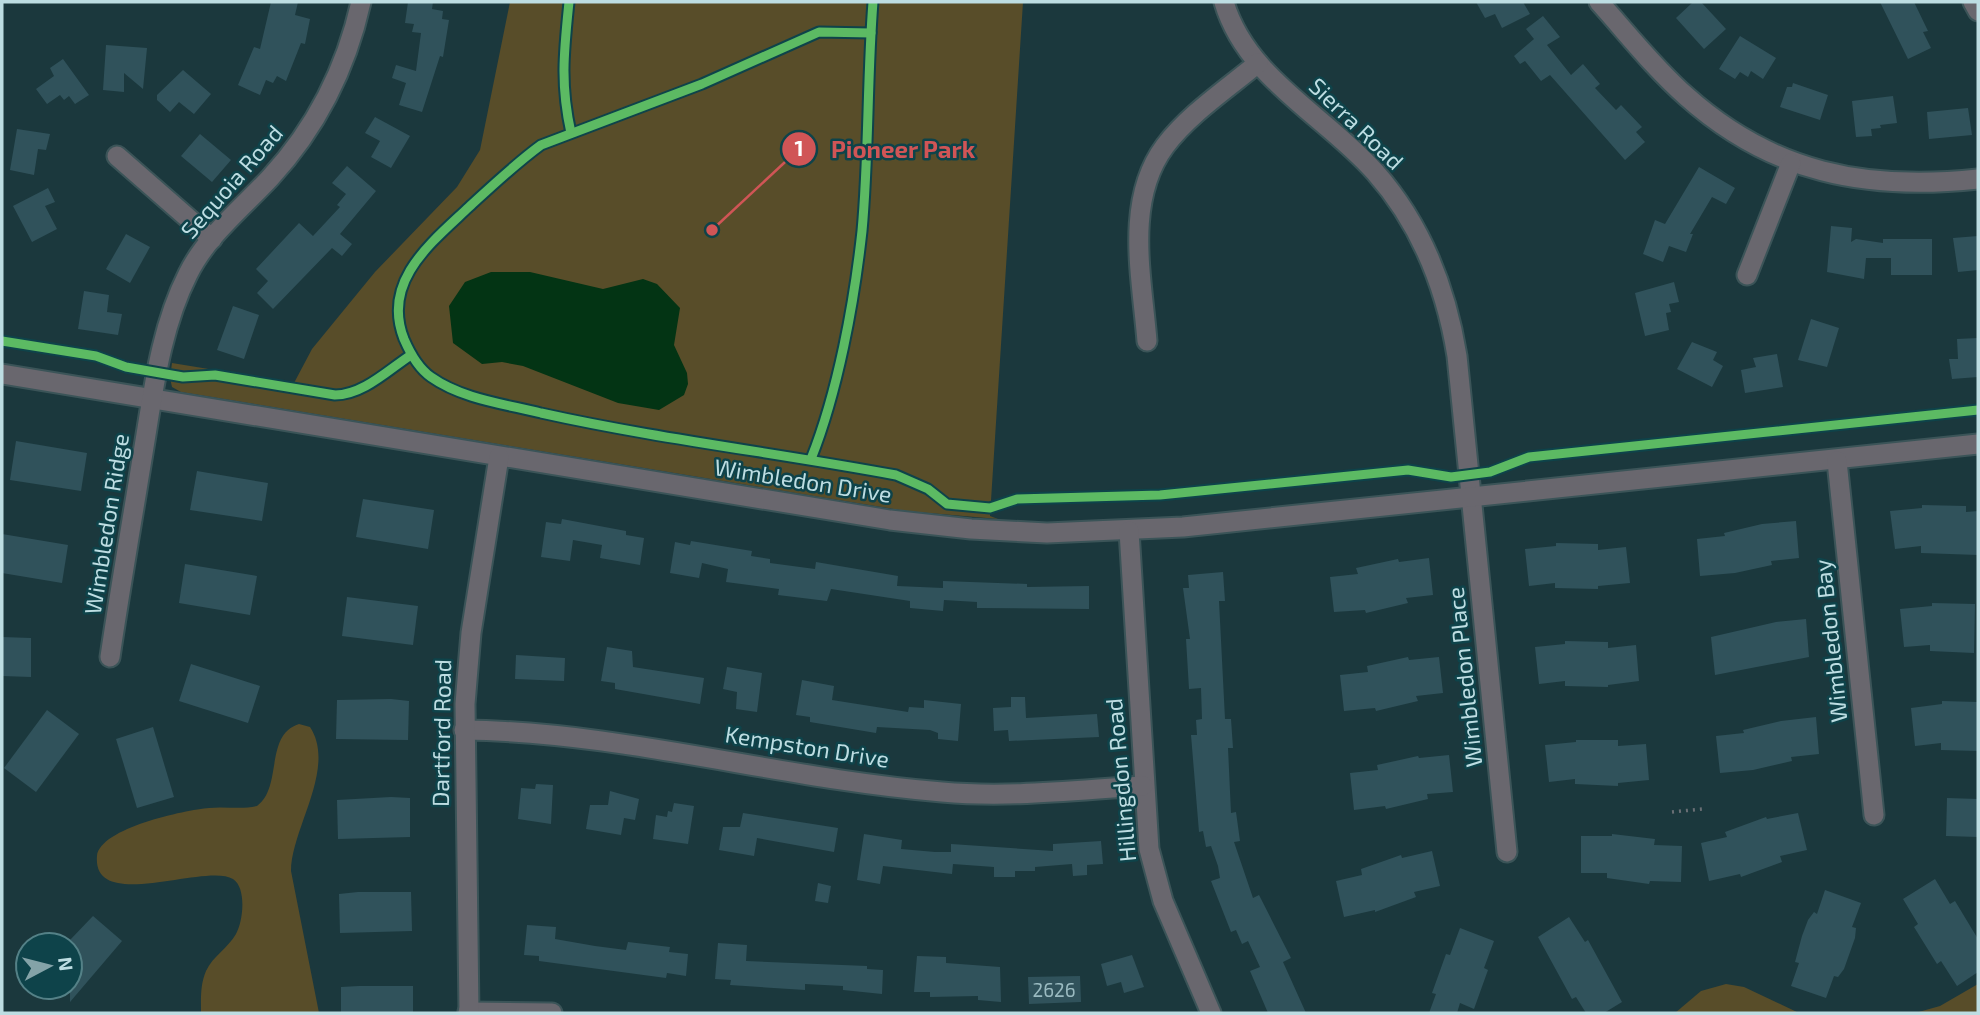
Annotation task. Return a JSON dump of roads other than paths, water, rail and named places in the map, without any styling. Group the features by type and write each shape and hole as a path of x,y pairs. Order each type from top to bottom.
{"street":[{"name":"Sequoia Road","path":"153,399 177,295 190,270 212,239 273,175 313,123 346,59 360,2"},
{"name":"Sierra Road","path":"1224,2 1258,63 1375,172 1416,230 1431,261 1452,324 1471,497"},
{"path":"1599,2 1683,93 1712,118 1791,163 1837,176 1890,184 1978,179"},
{"path":"1973,2 1978,11"},
{"path":"1147,341 1139,233 1140,207 1153,164 1182,127 1258,63"},
{"path":"117,156 212,239"},
{"path":"1747,275 1791,163"},
{"name":"Wimbledon Drive","path":"2,374 860,516 949,527 1047,533 1129,531 1837,461 1978,444"},
{"name":"Wimbledon Ridge","path":"110,657 153,399"},
{"name":"Dartford Road","path":"468,1012 464,730 471,633 499,457"},
{"name":"Wimbledon Bay","path":"1837,461 1874,815"},
{"name":"Wimbledon Place","path":"1471,497 1507,852"},
{"name":"Hillingdon Road","path":"1129,531 1143,786 1155,876 1170,920 1211,1013"},
{"name":"Kempston Drive","path":"464,730 538,732 604,739 942,792 1003,794 1143,786"},
{"path":"468,1012 552,1013"}],"place":[{"name":"Pioneer Park","path":"712,230"}]}
